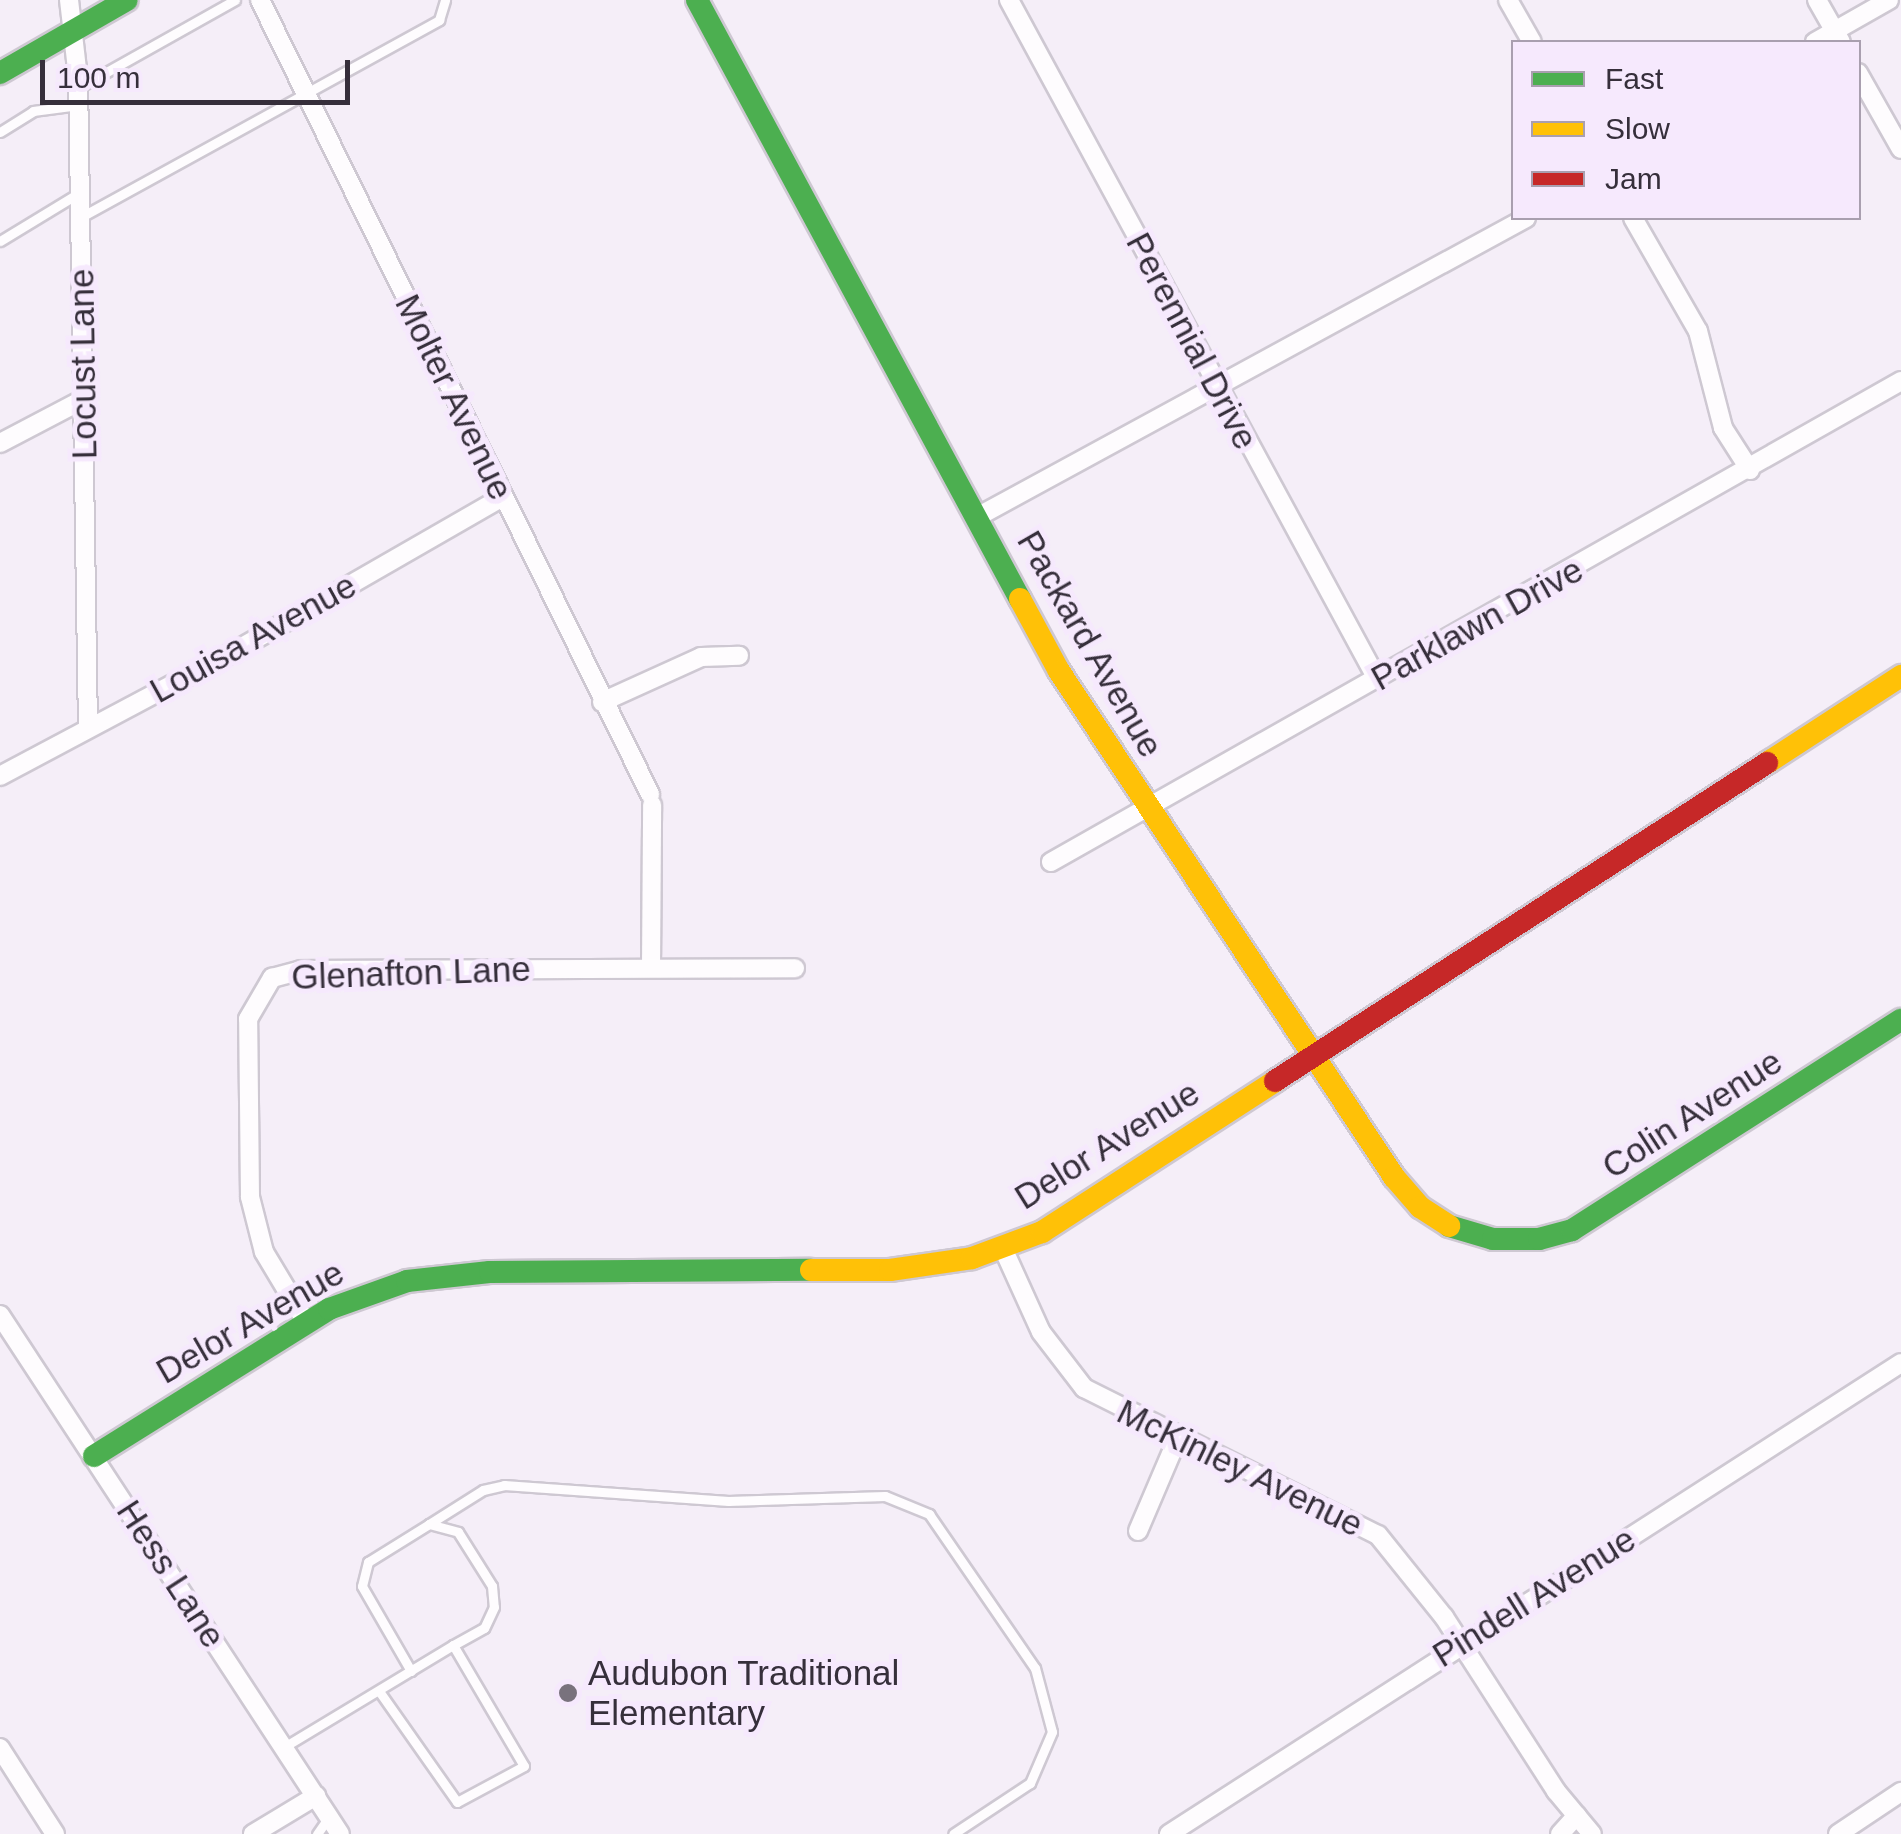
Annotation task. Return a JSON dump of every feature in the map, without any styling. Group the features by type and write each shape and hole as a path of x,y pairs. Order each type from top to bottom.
{"street":[{"name":"Locust Lane","path":"70,0 79,96 88,728"},
{"path":"0,72 128,0"},
{"name":"Molter Avenue","path":"260,0 651,799 651,968"},
{"name":"Packard Avenue","path":"698,0 1059,671 1420,1207 1471,1234 1512,1241"},
{"name":"Perennial Drive","path":"1009,0 1377,680"},
{"path":"1508,0 1531,40"},
{"path":"1817,0 1838,37 1889,0"},
{"path":"1861,78 1901,149"},
{"path":"977,517 1522,220"},
{"path":"1634,220 1698,330 1723,428 1750,470"},
{"name":"Parklawn Drive","path":"1052,862 1750,470 1901,381"},
{"path":"0,444 84,398"},
{"name":"Louisa Avenue","path":"0,776 503,497"},
{"path":"602,702 702,657 738,656"},
{"name":"Delor Avenue","path":"94,1456 306,1322 364,1294 456,1273 890,1270 972,1258 1002,1246 1072,1215 1901,676"},
{"name":"Glenafton Lane","path":"306,1322 264,1252 252,1214 248,1019 263,986 302,970 794,968"},
{"name":"Colin Avenue","path":"1512,1241 1552,1236 1609,1210 1901,1020"},
{"name":"McKinley Avenue","path":"1002,1246 1041,1332 1068,1373 1113,1407 1362,1522 1393,1550 1592,1834"},
{"name":"Hess Lane","path":"0,1315 340,1834"},
{"name":"Pindell Avenue","path":"1170,1834 1901,1362"},
{"path":"1138,1531 1178,1437"},
{"path":"0,1748 55,1834"},
{"path":"1838,1834 1901,1792"},
{"path":"253,1834 316,1796"},
{"path":"1560,1834 1577,1814"}],"lane":[{"path":"0,132 33,111 79,96 235,0"},
{"path":"81,217 439,20 445,0"},
{"path":"0,241 81,192"},
{"path":"411,1671 362,1586 368,1562 483,1490 504,1485 728,1500 884,1496 929,1514 1036,1668 1052,1732 1030,1782 953,1834"},
{"path":"284,1747 484,1628 494,1607 492,1586 458,1532 429,1524"},
{"path":"379,1691 457,1802 524,1766 453,1646"},
{"path":"317,1834 329,1817"}],"traffic: fast":[{"path":"0,73 127,0"},
{"path":"697,0 1020,599"},
{"path":"1449,1226 1493,1239 1539,1239 1572,1230 1901,1020"},
{"path":"94,1456 329,1309 407,1281 490,1272 811,1270"}],"traffic: slow":[{"path":"1020,599 1059,671 1394,1177 1420,1207 1449,1226"},
{"path":"1767,763 1901,676"},
{"path":"811,1270 890,1270 972,1258 1042,1232 1275,1081"}],"traffic: jam":[{"path":"1275,1081 1767,763"}],"place":[{"name":"Audubon Traditional Elementary","path":"568,1693"}]}
